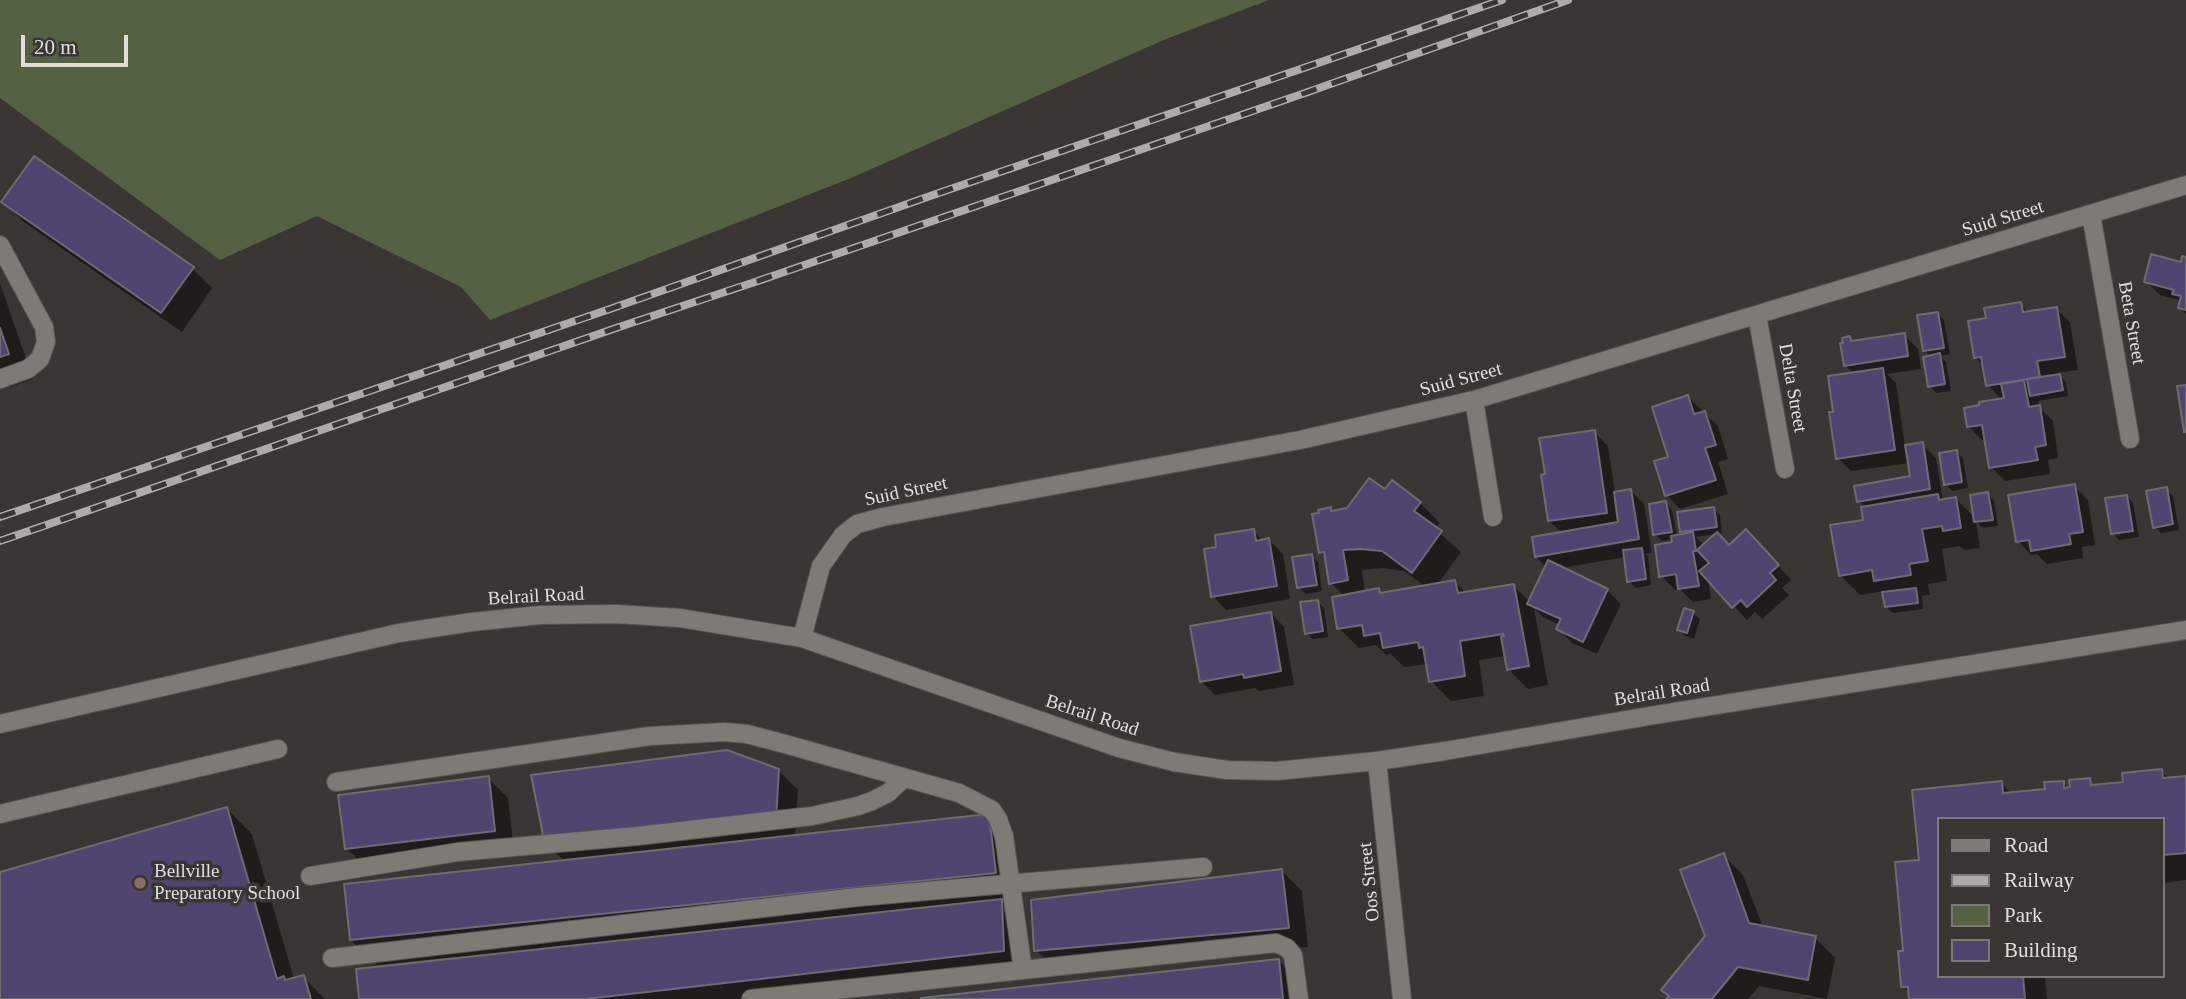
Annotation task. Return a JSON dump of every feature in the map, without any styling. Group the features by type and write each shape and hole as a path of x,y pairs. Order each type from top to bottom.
{"street":[{"name":"Suid Street","path":"803,638 821,566 838,541 857,524 1300,440 1474,400 2186,185"},
{"name":"Beta Street","path":"2091,215 2130,439"},
{"path":"0,245 44,327 46,342 40,359 28,369 0,379"},
{"name":"Delta Street","path":"1757,316 1785,469"},
{"path":"1474,400 1493,517"},
{"name":"Belrail Road","path":"0,724 399,633 540,615 629,615 680,618 803,638 1119,748 1174,762 1227,769 1277,771 1377,761 2186,630"},
{"path":"336,782 650,736 725,732 747,734 785,744 958,793 992,810 1004,836 1023,970"},
{"path":"0,814 278,749"},
{"name":"Oos Street","path":"1377,761 1402,999"},
{"path":"310,876 458,852 637,836 812,816 872,801 888,793 904,778"},
{"path":"332,958 858,897 1203,867"},
{"path":"751,999 1276,943 1287,948 1293,955 1299,999"}],"green space":[{"path":"0,0 1269,0 1166,39 851,178 490,320 461,287 317,216 220,260 0,98"}],"building":[{"path":"34,156 194,267 161,313 1,202"},
{"path":"2151,254 2181,262 2182,256 2186,257 2186,310 2178,308 2181,296 2172,294 2174,290 2144,282"},
{"path":"2021,302 2023,312 2057,307 2065,357 2037,361 2040,377 1986,386 1981,357 1974,358 1968,321 1986,318 1984,308"},
{"path":"1938,312 1944,348 1923,351 1917,315"},
{"path":"0,328 9,354 0,357"},
{"path":"1905,333 1908,356 1844,366 1840,343 1843,343 1842,338 1850,336 1851,341"},
{"path":"1940,353 1945,384 1928,387 1923,357"},
{"path":"1883,368 1895,450 1836,459 1829,412 1833,412 1828,376"},
{"path":"2060,374 2063,390 2030,396 2027,379"},
{"path":"2024,380 2029,407 2040,405 2046,445 2035,447 2038,460 1989,468 1982,425 1967,427 1964,408 1979,405 1979,402 2004,398 2001,384"},
{"path":"2186,385 2186,432 2184,432 2177,386"},
{"path":"1688,395 1694,414 1705,411 1716,445 1705,448 1716,480 1665,496 1654,461 1668,457 1652,407"},
{"path":"1595,430 1607,513 1548,521 1539,438"},
{"path":"1923,442 1930,489 1857,502 1854,486 1910,476 1905,445"},
{"path":"1957,450 1962,482 1944,485 1939,453"},
{"path":"1369,478 1385,489 1392,480 1421,502 1414,511 1442,531 1412,573 1382,551 1343,550 1348,580 1329,584 1324,552 1319,553 1312,514 1331,507 1331,511 1347,508"},
{"path":"2075,484 2083,532 2069,534 2071,544 2031,551 2029,540 2016,542 2008,495"},
{"path":"2167,487 2173,524 2153,528 2146,491"},
{"path":"1631,489 1639,539 1535,557 1532,537 1618,522 1614,492"},
{"path":"1988,492 1993,520 1974,522 1970,495"},
{"path":"1938,494 1939,500 1956,497 1961,528 1943,531 1942,526 1922,529 1928,561 1909,564 1911,575 1874,581 1872,570 1839,576 1830,525 1863,520 1861,507"},
{"path":"2127,495 2133,531 2111,534 2105,498"},
{"path":"1666,501 1672,532 1653,535 1649,504"},
{"path":"1714,507 1717,527 1680,532 1677,512"},
{"path":"1254,529 1256,541 1269,538 1277,586 1211,597 1204,549 1216,547 1215,535"},
{"path":"1746,529 1779,565 1770,573 1776,580 1747,607 1741,600 1732,608 1699,571 1709,563 1697,550 1717,532 1729,545"},
{"path":"1693,532 1699,586 1678,589 1676,574 1659,577 1655,545 1672,542 1671,536"},
{"path":"1642,548 1646,579 1627,582 1623,550"},
{"path":"1312,554 1317,585 1297,588 1292,557"},
{"path":"1548,560 1608,589 1583,642 1556,629 1561,619 1527,604"},
{"path":"1455,580 1458,593 1514,584 1529,666 1507,670 1501,637 1503,634 1460,641 1465,676 1429,682 1423,647 1419,648 1418,642 1383,648 1380,633 1364,636 1362,625 1337,629 1332,597 1379,588 1380,593"},
{"path":"1916,588 1918,603 1885,607 1882,592"},
{"path":"1318,600 1323,631 1305,634 1300,602"},
{"path":"1684,608 1694,611 1687,633 1677,630"},
{"path":"1271,612 1281,671 1244,678 1243,674 1200,682 1190,626"},
{"path":"727,750 779,769 776,820 545,845 531,775"},
{"path":"2162,769 2163,778 2186,776 2186,853 2165,855 2165,817 1938,817 1938,978 2023,978 2025,999 1909,999 1908,987 1901,987 1898,951 1903,951 1895,862 1919,860 1912,790 2002,781 2003,793 2045,789 2044,782 2064,781 2064,788 2070,787 2069,780 2090,778 2091,785 2123,782 2122,773"},
{"path":"489,776 495,831 345,849 338,795"},
{"path":"227,807 277,979 284,976 285,980 304,975 311,999 0,999 0,872"},
{"path":"989,814 996,873 350,940 344,884"},
{"path":"1724,853 1749,923 1816,936 1808,980 1738,967 1712,999 1666,999 1669,996 1661,990 1705,936 1680,870"},
{"path":"1282,869 1289,928 1034,951 1031,900"},
{"path":"1002,899 1004,951 586,999 359,999 356,969"},
{"path":"1279,959 1283,999 921,999 921,998"}],"railway":[{"path":"0,517 1502,0"},
{"path":"0,541 1308,92 1568,0"}],"place":[{"name":"Bellville Preparatory School","path":"140,883"}]}
